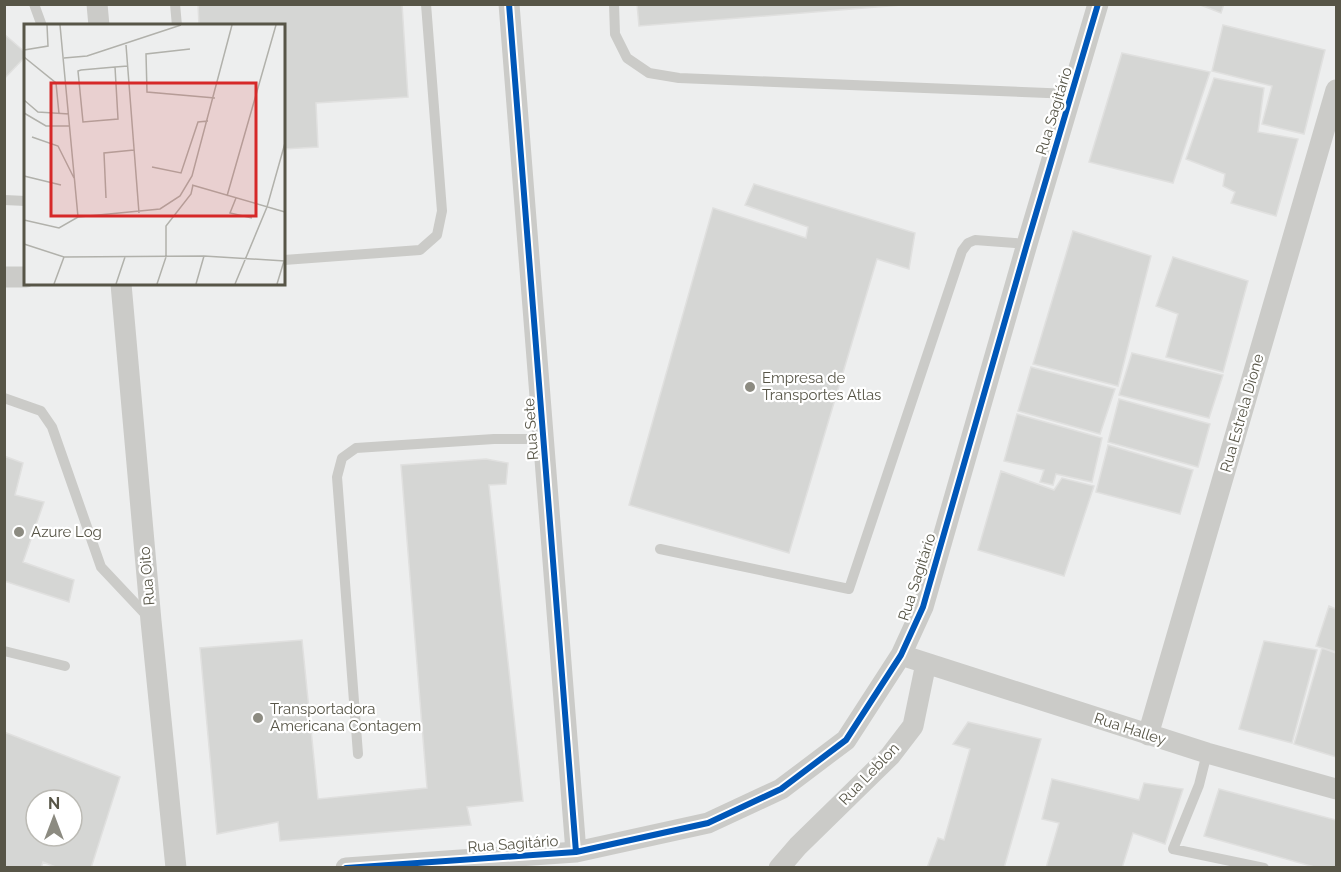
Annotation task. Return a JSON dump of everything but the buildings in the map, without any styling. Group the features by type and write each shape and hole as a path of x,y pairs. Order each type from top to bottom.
{"street":[{"path":"97,4 99,24"},
{"name":"Rua Sete","path":"509,4 576,852"},
{"name":"Rua Sagitário","path":"346,867 576,852 708,823 781,789 846,740 901,655 923,607 1098,4"},
{"name":"Rua Estrela Dione","path":"1148,735 1336,90"},
{"path":"4,277 24,277"},
{"name":"Rua Oito","path":"122,285 151,621 176,867"},
{"name":"Rua Halley","path":"901,655 1148,735 1336,789"},
{"name":"Rua Leblon","path":"779,867 890,756 913,726 926,663"}],"lane":[{"path":"34,4 41,24"},
{"path":"175,4 177,24"},
{"path":"285,260 420,250 437,235 442,211 426,4"},
{"path":"614,4 615,34 627,58 649,73 679,78 1072,94"},
{"path":"4,200 24,201"},
{"path":"660,549 849,589 962,251 968,243 975,240 1027,244"},
{"path":"4,398 41,411 52,427 101,567 151,621"},
{"path":"358,754 337,477 342,458 356,448 494,439 543,439"},
{"path":"4,651 65,666"},
{"path":"1207,753 1198,785 1173,849 1264,867"}],"cycle path":[{"path":"509,4 576,852"},
{"path":"346,868 576,852 708,823 781,789 846,740 901,655 923,607 1098,4"}],"place":[{"name":"Empresa de Transportes Atlas","path":"750,387"},
{"name":"Azure Log","path":"19,532"},
{"name":"Transportadora Americana Contagem","path":"258,718"}]}
